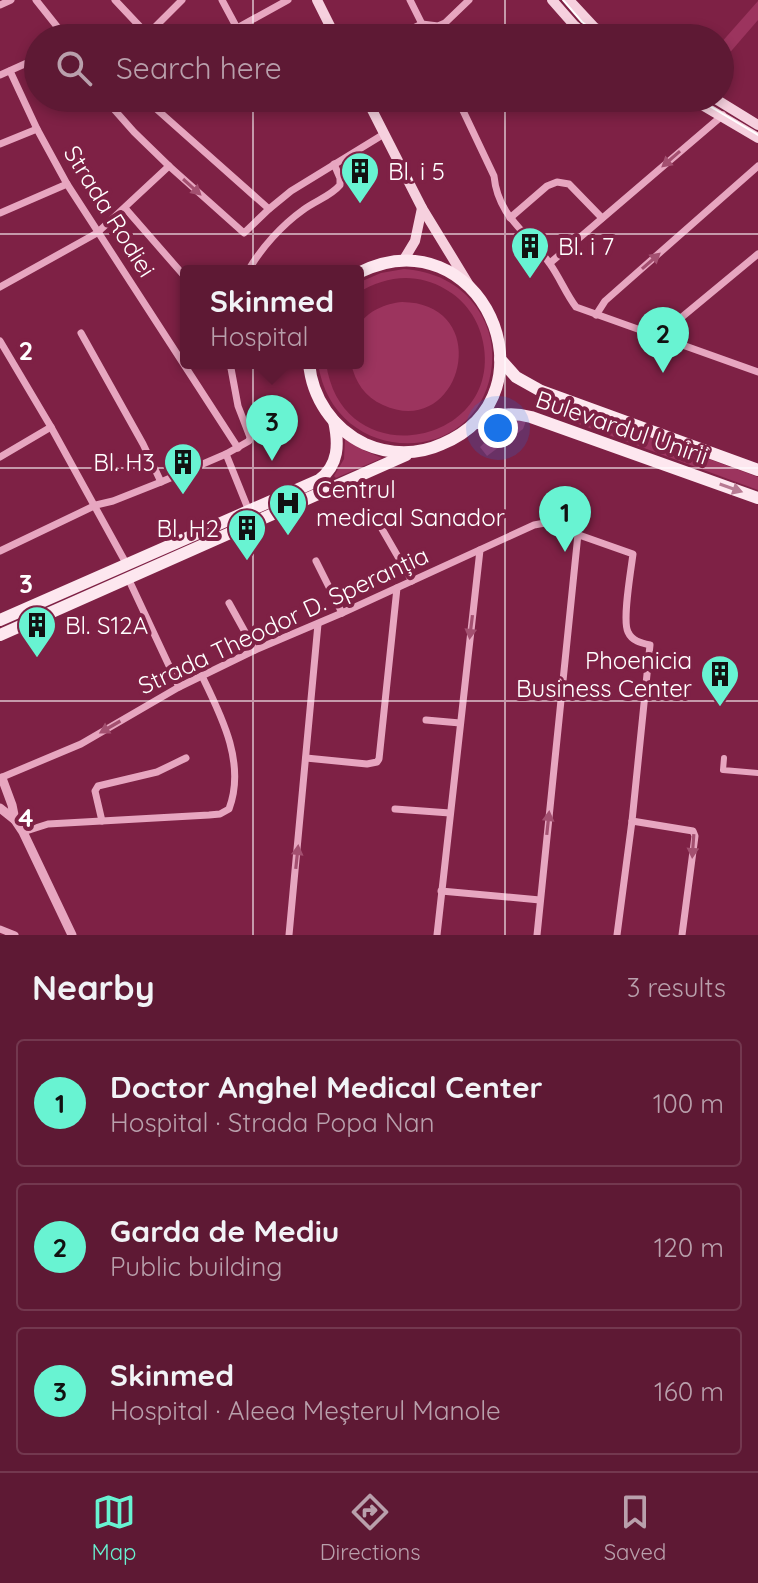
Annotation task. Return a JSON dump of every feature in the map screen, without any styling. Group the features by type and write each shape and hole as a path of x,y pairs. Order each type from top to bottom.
{"main road":[{"path":"317,0 329,24"},
{"path":"552,0 573,24"},
{"path":"569,0 591,24"},
{"path":"734,110 758,125"},
{"path":"373,112 422,208 470,287"},
{"path":"714,112 758,138"},
{"path":"403,261 416,237 422,208"},
{"path":"0,620 127,572 412,452 441,445 471,426 493,394 499,376 500,343 494,320 483,301 458,277 422,262 379,264 364,270"},
{"name":"Bulevardul Unirii","path":"500,359 529,386 758,470"},
{"path":"310,369 316,394 334,421 348,434 367,445 412,452"},
{"name":"Bulevardul Unirii","path":"471,426 500,415 514,413 531,417 758,498"},
{"path":"0,635 325,475 336,454 334,421"}],"street":[{"path":"0,5 11,0"},
{"path":"36,0 54,24"},
{"path":"115,0 138,24"},
{"path":"222,0 235,24"},
{"path":"244,24 288,0"},
{"path":"410,0 422,24"},
{"path":"443,24 469,0"},
{"path":"157,24 177,2"},
{"path":"0,75 24,64"},
{"name":"Strada Rodiei","path":"10,71 24,101"},
{"name":"Strada Rodiei","path":"29,112 67,184 180,360"},
{"path":"116,112 169,166 244,233 291,191 384,134"},
{"path":"161,112 269,209"},
{"path":"464,112 489,165 501,203 510,218 550,263 576,307 758,372"},
{"path":"550,263 726,112"},
{"path":"0,144 37,129"},
{"path":"252,265 266,246 302,211 336,190 340,178 334,164"},
{"path":"0,287 97,233 169,166"},
{"path":"596,315 605,301 758,166"},
{"path":"510,218 547,186 557,182 569,184 602,218"},
{"path":"0,213 67,184"},
{"path":"125,208 180,271"},
{"path":"659,336 758,254"},
{"path":"81,333 161,482"},
{"path":"0,341 96,505 179,687"},
{"name":"Strada Rodiei","path":"186,369 238,448"},
{"path":"0,551 96,505 161,482 249,441 231,369"},
{"path":"0,457 51,427"},
{"path":"226,454 249,512"},
{"name":"Strada Theodor D. Speranția","path":"1,778 81,744 179,687 255,650 534,525 545,523 633,554 625,623 634,639 650,645 632,821"},
{"path":"382,529 412,581"},
{"path":"537,935 578,534"},
{"path":"437,935 480,550"},
{"path":"316,561 342,613"},
{"path":"306,758 367,764 379,759 397,588"},
{"path":"229,603 255,650"},
{"path":"289,935 318,624"},
{"path":"23,832 48,824 209,815 229,809 233,797 233,757 224,725 202,676"},
{"path":"426,720 460,723"},
{"path":"102,821 95,791 98,786 157,772 186,758"},
{"path":"724,758 723,770 758,773"},
{"path":"1,778 15,820"},
{"path":"0,808 15,820 23,832 72,935"},
{"path":"395,809 450,813"},
{"path":"617,935 632,821 693,831 695,836 682,935"},
{"path":"441,891 540,900"},
{"path":"0,929 15,935"}],"shaded area":[{"path":"758,1 758,20 734,48 734,28"},
{"path":"404,269 425,272 454,285 477,308 490,338 491,372 479,404 459,427 432,440 403,443 374,437 349,422 329,397 320,369 328,369 338,399 360,423 388,434 418,434 447,424 470,405 483,377 483,342 474,318 459,299 423,280 401,278 364,289 364,280 381,273"},
{"path":"402,302 431,308 450,324 458,345 457,367 449,388 433,404 410,411 383,405 371,398 358,383 353,369 364,369 364,319 390,304"},
{"path":"542,398 758,477 758,490 538,409"},
{"path":"510,420 526,421 523,429 487,456 480,447"},
{"path":"345,439 382,458 336,478 334,476 344,459"}],"tram line":[{"path":"563,0 585,24"},
{"path":"719,112 758,135"}],"place":[{"name":"Bl. i 5","path":"360,205"},
{"name":"Bl. i 7","path":"530,280"},
{"name":"Garda de Mediu","path":"663,373"},
{"name":"Skinmed","path":"272,461"},
{"name":"Bl. H3","path":"183,496"},
{"name":"Centrul medical Sanador","path":"288,537"},
{"name":"Doctor Anghel Medical Center","path":"565,552"},
{"name":"Bl. H2","path":"247,562"},
{"name":"Bl. S12A","path":"37,659"},
{"name":"Phoenicia Business Center","path":"720,708"}]}
